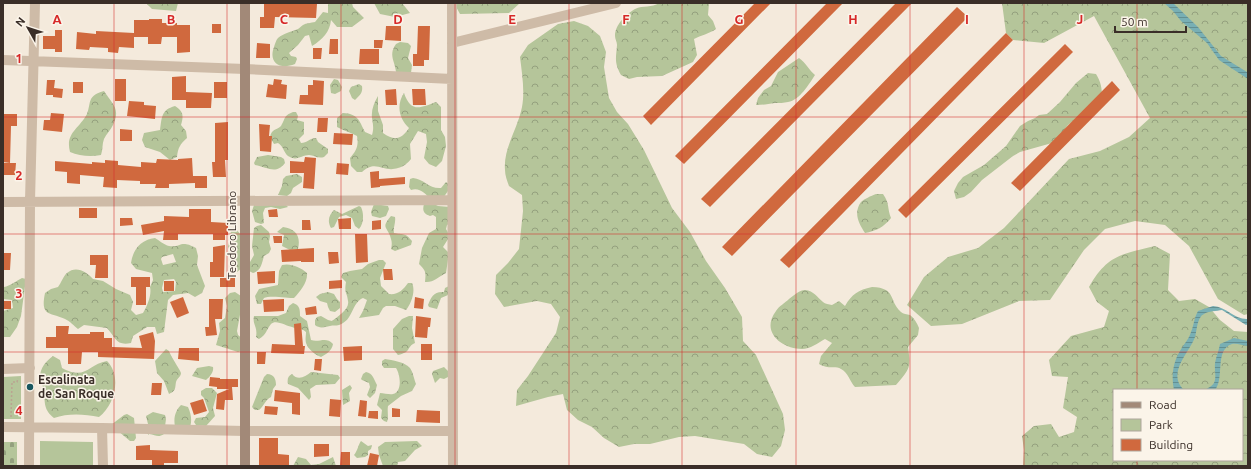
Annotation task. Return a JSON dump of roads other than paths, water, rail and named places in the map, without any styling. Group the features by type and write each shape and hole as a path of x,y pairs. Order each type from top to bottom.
{"main road":[{"name":"Teodoro Librano","path":"245,3 245,466"}],"street":[{"path":"29,466 30,201 35,61 35,3"},
{"path":"452,3 453,466"},
{"path":"452,43 616,3"},
{"path":"3,60 245,69 452,79"},
{"path":"3,202 452,200"},
{"path":"3,369 30,368"},
{"path":"3,427 245,432 453,431"},
{"path":"102,428 103,466"}],"water":[{"path":"1164,3 1173,3 1198,27 1221,56 1247,72 1248,79 1219,60 1207,43 1181,21"},
{"path":"1213,306 1218,307 1239,318 1248,319 1248,324 1246,325 1222,310 1208,312 1202,316 1199,321 1195,337 1178,370 1177,377 1183,389 1174,389 1174,365 1190,335 1198,311"},
{"path":"1234,338 1248,341 1248,346 1232,344 1227,347 1221,358 1218,385 1216,389 1206,389 1212,385 1215,379 1215,363 1220,344"}],"place":[{"name":"Escalinata de San Roque","path":"30,387"}]}
